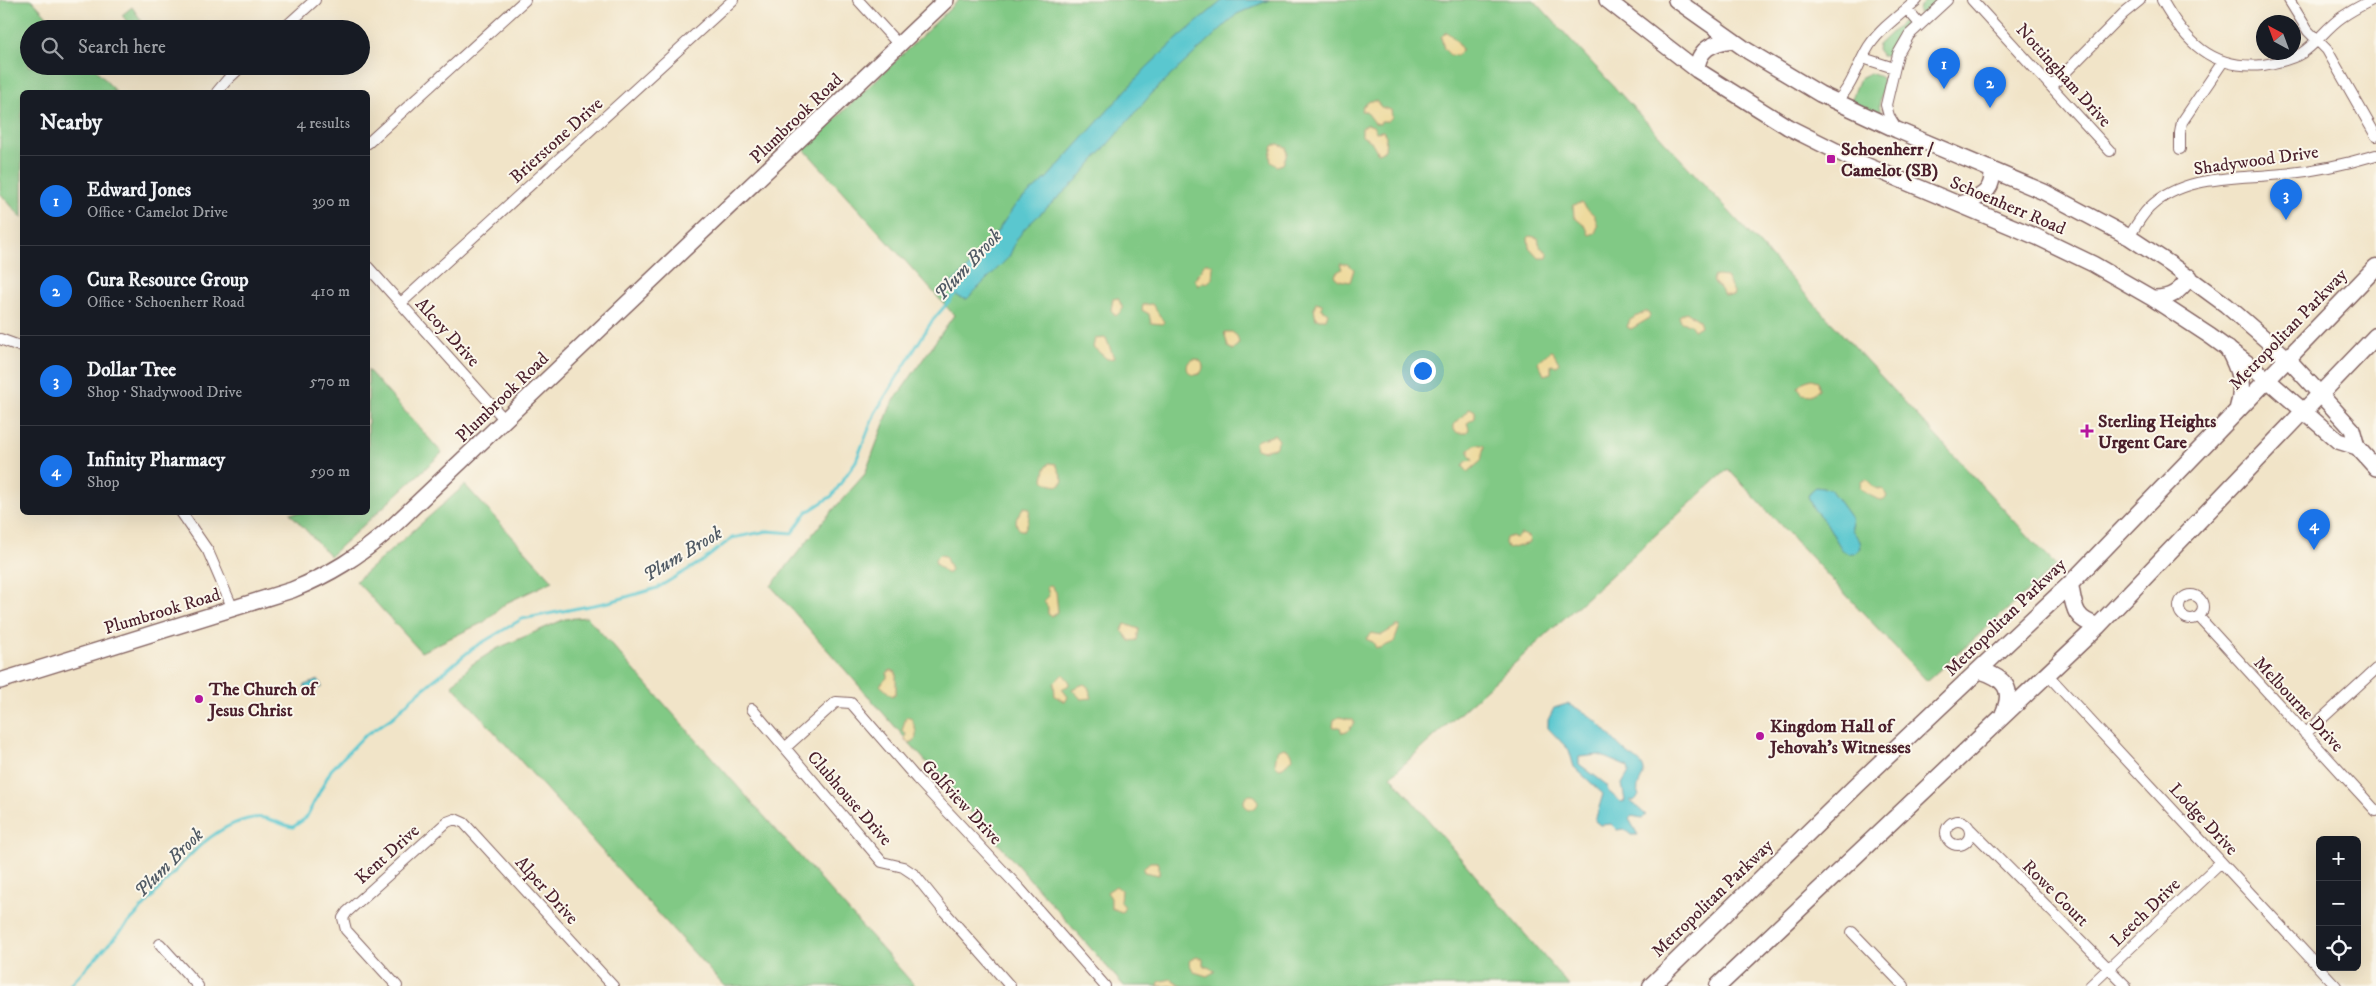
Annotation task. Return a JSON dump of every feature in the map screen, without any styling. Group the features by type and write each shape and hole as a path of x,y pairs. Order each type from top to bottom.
{"main road":[{"name":"Plumbrook Road","path":"0,681 232,609 317,580 354,559 390,530 946,0"},
{"name":"Schoenherr Road","path":"1607,0 1696,70 1737,97 1808,138 1858,162 2071,253 2152,298 2228,349 2267,378 2338,441 2357,447"},
{"name":"Schoenherr Road","path":"1676,0 1775,68 1836,102 2064,202 2129,237 2190,277 2287,358 2352,429 2357,447 2376,468"},
{"path":"1696,70 1699,57 1706,48 1720,42 1732,40"},
{"path":"1960,204 1973,201 1986,192 1992,182 1991,169"},
{"name":"Metropolitan Parkway","path":"1651,986 1809,831 2070,584 2376,267"},
{"path":"2152,298 2162,298 2175,294 2190,277"},
{"path":"1718,986 2098,626 2376,336"},
{"path":"2228,349 2237,365 2241,381 2241,398 2238,409"},
{"path":"2070,584 2077,613 2084,621 2098,626"},
{"path":"1979,670 1998,678 2007,688 2008,704 2002,717"}],"street":[{"path":"293,20 315,0"},
{"path":"370,141 525,0"},
{"name":"Brierstone Drive","path":"401,304 733,0"},
{"path":"858,0 900,45"},
{"path":"1836,102 1852,83 1863,58 1878,34 1917,0"},
{"path":"1897,130 1889,116 1886,105 1894,68 1905,40 1947,0"},
{"name":"Nottingham Drive","path":"1972,0 2110,151"},
{"path":"2052,86 2124,13 2140,0"},
{"path":"2162,0 2180,31 2192,42 2222,62 2255,66 2278,62 2302,53 2341,18 2371,2"},
{"path":"2289,0 2308,31 2327,50 2376,136"},
{"path":"1907,9 1920,24"},
{"path":"1863,58 1894,68"},
{"path":"2180,149 2182,122 2222,62"},
{"path":"220,90 232,75"},
{"name":"Shadywood Drive","path":"2129,237 2142,216 2154,204 2172,192 2193,184 2313,170 2376,155"},
{"name":"Alcoy Drive","path":"370,268 505,420"},
{"path":"0,338 20,346"},
{"path":"183,515 208,551 232,609"},
{"name":"Melbourne Drive","path":"2199,617 2376,811"},
{"path":"2304,734 2376,670"},
{"name":"Lodge Drive","path":"2048,674 2336,986"},
{"name":"Golfview Drive","path":"785,748 836,702 851,703 917,780 1020,889 1105,986"},
{"name":"Clubhouse Drive","path":"752,709 882,862 903,867 915,875 1010,986"},
{"name":"Kent Drive","path":"397,986 346,930 343,918 347,912 447,822 455,819"},
{"name":"Alper Drive","path":"455,819 464,823 613,986"},
{"path":"1965,843 1970,837 1970,829 1965,822 1957,820 1948,827 1946,835 1950,842 1957,845 1980,841"},
{"name":"Rowe Court","path":"1970,829 2126,986"},
{"name":"Leech Drive","path":"2090,986 2221,862"},
{"path":"1852,932 1904,986"},
{"path":"160,944 198,986"}],"green space":[{"path":"0,0 32,0 51,20 20,20 20,75 101,75 114,90 20,90 20,216 0,193"},
{"path":"959,0 1534,0 2056,566 1927,681 1728,469 1391,776 1569,986 1124,986 771,586 824,520 865,474 891,405 954,315 804,149"},
{"path":"1926,0 1938,0 1923,14 1918,13 1918,8"},
{"path":"132,7 141,20 126,20 122,15"},
{"path":"1904,20 1909,21 1910,26 1889,56 1882,56 1877,49 1878,45"},
{"path":"1870,73 1881,77 1884,83 1879,105 1881,115 1851,101 1860,78"},
{"path":"370,372 442,453 330,556 292,515 370,515"},
{"path":"465,485 553,581 506,603 484,622 421,652 356,581"},
{"path":"587,617 915,986 724,986 452,685 471,665 496,649 565,619"}],"sand":[{"path":"1446,32 1451,35 1462,50 1457,56 1450,55 1444,49 1441,37"},
{"path":"1370,101 1376,101 1381,107 1391,110 1392,117 1388,121 1381,121 1380,124 1375,123 1366,111 1361,111 1363,106"},
{"path":"1367,124 1373,126 1376,132 1383,131 1386,136 1385,150 1378,153 1371,141 1362,136 1362,128"},
{"path":"1278,144 1286,147 1287,153 1283,164 1277,166 1271,162 1270,156 1273,146"},
{"path":"1581,203 1594,215 1598,226 1595,233 1589,235 1586,227 1574,217 1573,205"},
{"path":"1530,236 1538,238 1540,247 1548,253 1547,258 1539,258 1529,247 1528,238"},
{"path":"1205,263 1213,266 1212,279 1207,283 1204,282 1198,285 1195,280"},
{"path":"1340,264 1347,264 1354,269 1350,282 1339,280 1335,277 1336,273 1342,269"},
{"path":"1713,277 1726,277 1734,292 1733,296 1724,295 1714,283"},
{"path":"1118,298 1123,309 1116,316 1111,310 1113,299"},
{"path":"1316,302 1322,304 1322,309 1328,313 1326,319 1316,319 1314,308"},
{"path":"1152,304 1164,322 1162,324 1151,323 1149,314 1142,310 1143,305"},
{"path":"1647,311 1650,315 1648,319 1631,329 1627,327 1630,320"},
{"path":"1686,312 1699,320 1701,326 1694,330 1690,324 1681,322 1679,316"},
{"path":"1224,332 1232,332 1237,336 1239,343 1233,350 1228,347"},
{"path":"1106,338 1114,358 1107,359 1093,347 1095,339"},
{"path":"1550,351 1553,352 1559,363 1557,366 1551,365 1551,373 1544,375 1538,362"},
{"path":"1195,359 1203,367 1195,375 1187,367"},
{"path":"1811,379 1818,381 1819,390 1811,395 1802,394 1798,387 1803,382"},
{"path":"1470,408 1475,411 1475,418 1467,423 1469,429 1466,433 1458,433 1454,430 1454,425"},
{"path":"1275,435 1279,440 1275,448 1262,451 1256,449 1255,443 1258,440"},
{"path":"1477,444 1484,446 1481,461 1468,472 1463,466 1467,461 1473,460 1469,454 1469,449"},
{"path":"1049,463 1056,464 1063,480 1061,485 1051,485 1043,479 1045,469"},
{"path":"1866,479 1875,488 1884,490 1887,497 1882,500 1870,496 1862,490 1860,488 1861,482"},
{"path":"1024,507 1029,508 1027,525 1024,530 1020,530 1016,521"},
{"path":"1521,534 1529,537 1530,543 1508,549 1505,543 1506,538 1512,536 1516,538"},
{"path":"939,555 945,556 951,570 949,573 946,573 936,564 935,559"},
{"path":"1051,585 1056,592 1058,612 1051,616 1048,614 1048,608 1044,601 1049,596 1047,586"},
{"path":"1125,624 1139,629 1137,640 1130,641 1122,630"},
{"path":"1400,626 1394,642 1380,648 1376,648 1373,642 1366,639 1371,633 1382,635"},
{"path":"891,670 896,672 896,693 892,696 880,685 887,678 887,673"},
{"path":"1063,674 1069,681 1069,685 1062,689 1068,697 1065,702 1055,696 1054,683"},
{"path":"1084,684 1088,687 1092,698 1081,699 1072,689"},
{"path":"906,717 910,717 916,732 914,741 909,743 905,741 906,734 902,731"},
{"path":"1339,717 1353,720 1354,723 1347,732 1342,733 1340,727 1333,727 1334,720"},
{"path":"1284,748 1291,752 1293,758 1283,767 1279,768 1275,764 1277,751"},
{"path":"1248,795 1254,795 1258,802 1254,809 1248,809 1244,805 1244,799"},
{"path":"1150,862 1157,862 1159,864 1159,875 1144,872 1143,868"},
{"path":"1116,886 1121,890 1120,901 1125,907 1122,912 1111,908 1111,898 1107,892"},
{"path":"1197,957 1203,959 1203,965 1214,970 1214,972 1207,976 1194,972 1189,963 1190,960"},
{"path":"1171,979 1182,986 1158,986 1159,982"}],"water":[{"path":"1223,0 1269,0 1237,14 1154,91 1076,181 1025,228 1017,239 1009,257 967,299 955,295 949,285 979,258 1016,204 1047,178 1146,68"},
{"path":"1816,487 1830,489 1851,518 1852,530 1860,541 1861,548 1854,554 1849,554 1842,550 1827,524 1812,507 1808,496"},
{"path":"319,680 322,687 307,693 304,685"},
{"path":"1567,704 1594,719 1626,752 1642,765 1644,774 1638,788 1639,796 1634,801 1629,800 1646,815 1642,818 1632,816 1629,819 1638,835 1631,835 1624,829 1617,830 1611,824 1600,825 1595,821 1603,794 1574,767 1569,750 1548,728 1548,720 1554,708","holes":["1599,755 1628,767 1629,772 1622,784 1625,801 1621,802 1608,791 1607,785 1579,764 1579,757"]}],"waterway":[{"name":"Plum Brook","path":"69,986 193,852 206,841 221,830 253,818 268,819 293,827 306,818 331,770 363,737 393,717 412,698 473,648 522,619 609,602 657,588 704,560 732,538 768,531 792,533 807,512 832,496 856,461 875,413 932,321 958,291"}],"place":[{"name":"Edward Jones","path":"1944,89"},
{"name":"Cura Resource Group","path":"1990,108"},
{"name":"Schoenherr / Camelot (SB)","path":"1831,159"},
{"name":"Dollar Tree","path":"2286,220"},
{"name":"Sterling Heights Urgent Care","path":"2087,431"},
{"name":"Infinity Pharmacy","path":"2314,550"},
{"name":"The Church of Jesus Christ","path":"199,699"},
{"name":"Kingdom Hall of Jehovah's Witnesses","path":"1760,736"}]}
